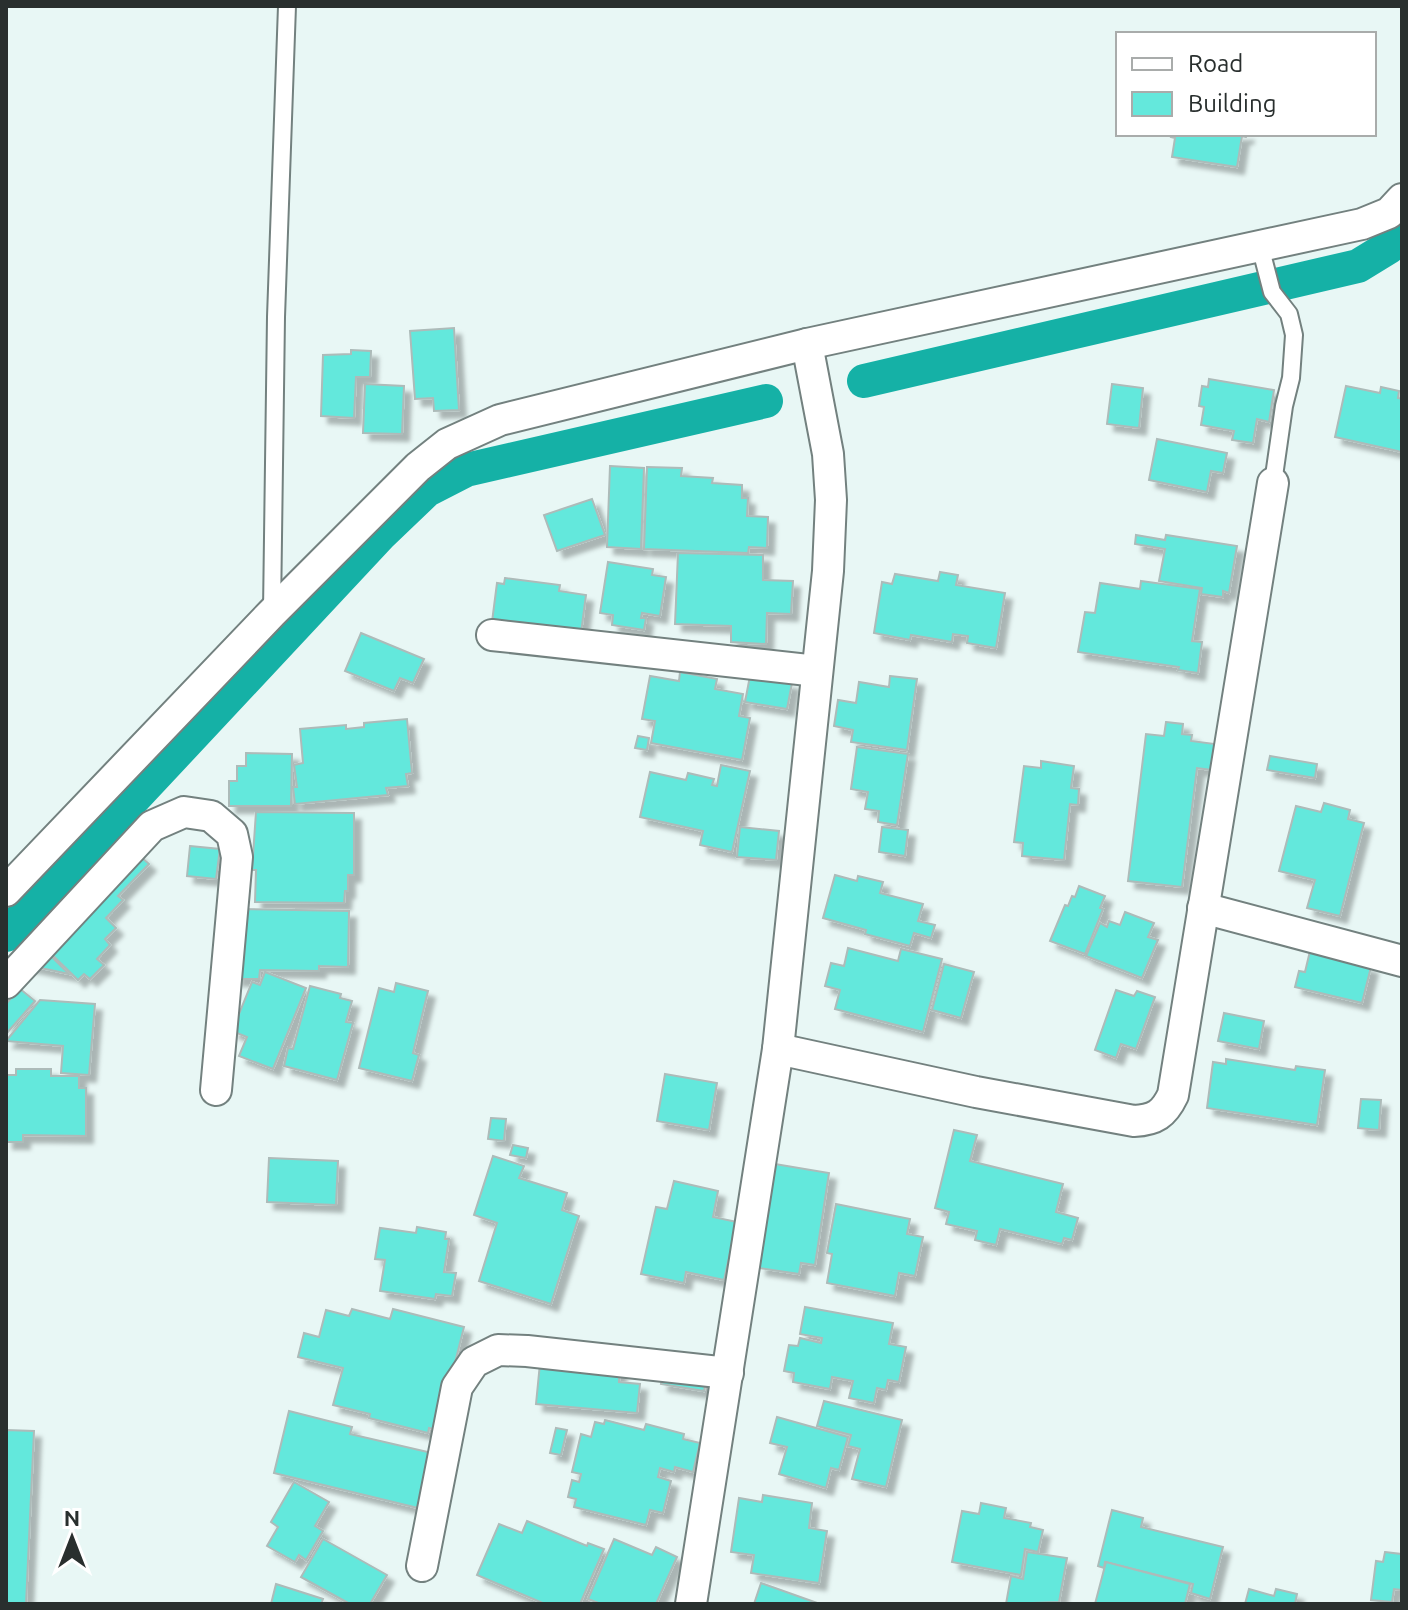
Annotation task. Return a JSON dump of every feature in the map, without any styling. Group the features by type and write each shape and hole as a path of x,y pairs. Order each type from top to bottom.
{"street":[{"path":"6,891 272,613 418,467 447,444 471,431 500,420 810,356 1263,254 1389,213 1401,195"},
{"path":"691,1604 778,1049 828,571 831,500 828,454 810,356"},
{"path":"778,1049 1134,1121 1151,1120 1165,1111 1173,1095 1273,483"},
{"path":"492,635 817,671"},
{"path":"6,983 152,826 184,812 211,816 232,834 237,857 216,1090"},
{"path":"1203,908 1402,961"},
{"path":"422,1566 457,1387 474,1362 498,1350 527,1351 728,1373"}],"lane":[{"path":"272,613 276,317 287,6"},
{"path":"1263,254 1272,292 1289,314 1294,335 1291,378 1273,483"}],"building":[{"path":"1242,136 1237,167 1172,157 1175,138 1171,137"},
{"path":"454,328 459,410 434,411 433,398 415,399 410,331"},
{"path":"351,350 371,351 370,377 356,377 354,418 321,416 323,355 351,354"},
{"path":"1209,379 1274,390 1269,422 1257,419 1253,443 1232,440 1234,431 1201,425 1204,407 1199,406 1202,386 1208,387"},
{"path":"365,384 404,386 402,434 363,433"},
{"path":"1112,384 1143,388 1139,428 1107,424"},
{"path":"1346,386 1380,393 1381,387 1399,391 1398,398 1402,399 1402,452 1335,437"},
{"path":"1157,439 1227,453 1223,473 1211,471 1207,492 1149,480"},
{"path":"610,466 644,468 641,549 607,547"},
{"path":"647,467 682,468 681,476 713,478 712,483 742,485 742,498 748,498 747,516 768,517 767,548 749,547 748,553 644,549"},
{"path":"592,499 605,535 557,551 544,515"},
{"path":"1136,535 1165,540 1166,535 1237,546 1229,593 1223,591 1223,597 1201,594 1202,588 1159,581 1165,549 1135,544"},
{"path":"678,553 763,555 763,580 793,581 791,614 767,613 766,644 731,642 731,626 675,624"},
{"path":"608,562 653,569 652,575 666,577 660,616 642,613 641,618 646,618 644,630 612,625 613,615 600,613"},
{"path":"940,572 958,575 956,585 1005,593 996,648 967,643 968,636 953,634 952,642 911,635 910,640 874,633 882,582 892,584 895,574 938,581"},
{"path":"505,578 560,585 559,591 586,595 581,633 492,622 497,583 504,584"},
{"path":"1141,581 1200,589 1192,641 1202,642 1198,673 1178,670 1179,667 1078,652 1085,612 1095,613 1100,583 1140,589"},
{"path":"361,633 424,659 413,683 400,678 394,691 345,671"},
{"path":"680,672 717,679 715,689 743,694 739,716 750,718 742,760 651,743 655,721 642,719 650,676 679,681"},
{"path":"750,676 792,683 787,709 745,702"},
{"path":"890,676 917,679 907,750 851,742 853,730 834,726 838,700 856,703 859,682 889,687"},
{"path":"407,719 412,773 406,774 408,786 386,788 388,795 295,804 293,787 297,787 294,765 303,763 300,729 346,725 346,729 364,727 364,723"},
{"path":"1166,722 1183,724 1182,734 1192,735 1191,741 1215,744 1212,770 1197,768 1182,887 1128,881 1146,734 1164,736"},
{"path":"638,736 649,738 647,750 635,748"},
{"path":"857,747 908,754 897,825 878,822 879,811 865,809 868,792 851,789"},
{"path":"246,753 292,754 291,806 229,806 229,781 237,781 237,766 246,766"},
{"path":"1270,756 1317,764 1315,778 1267,770"},
{"path":"1041,761 1074,766 1071,788 1079,789 1078,805 1070,804 1064,860 1022,856 1023,843 1014,842 1024,766 1041,768"},
{"path":"721,765 750,771 732,852 700,845 703,831 640,817 650,772 686,780 688,773 714,779 712,785 717,786"},
{"path":"1324,803 1350,810 1348,819 1364,823 1340,916 1307,908 1315,880 1279,871 1296,806 1321,812"},
{"path":"256,812 354,813 354,875 348,875 344,903 255,902 256,870 252,870"},
{"path":"740,827 779,831 776,860 737,857"},
{"path":"882,827 908,830 905,856 879,852"},
{"path":"190,846 220,849 216,879 187,876"},
{"path":"132,849 149,864 118,896 123,900 106,918 116,928 105,939 110,945 97,959 104,965 90,979 84,974 78,980 41,944"},
{"path":"835,875 857,881 858,876 883,882 880,893 923,904 918,921 935,925 931,938 914,933 910,946 823,918"},
{"path":"1079,886 1105,896 1085,954 1050,941 1065,905 1068,906 1072,896 1075,897"},
{"path":"237,909 349,911 348,967 319,966 319,971 260,970 259,979 235,979"},
{"path":"1125,912 1154,923 1148,937 1158,940 1142,978 1086,956 1100,923 1107,927 1109,921 1120,925"},
{"path":"40,945 69,974 22,964"},
{"path":"848,948 898,961 901,949 942,959 923,1032 835,1009 840,990 825,986 831,963 844,966"},
{"path":"1310,951 1371,967 1362,1003 1295,987 1299,971 1305,972"},
{"path":"944,964 974,972 961,1018 932,1010"},
{"path":"265,972 306,988 273,1069 239,1056 247,1037 232,1031 252,982 260,985"},
{"path":"396,983 428,991 413,1053 419,1055 412,1081 359,1068 379,988 394,992"},
{"path":"310,986 341,994 340,998 352,1001 346,1022 353,1023 337,1080 284,1066 288,1048 293,1049"},
{"path":"19,988 35,1001 6,1034 6,1004"},
{"path":"1116,990 1134,996 1137,991 1155,997 1136,1049 1121,1044 1116,1058 1095,1050"},
{"path":"40,1000 95,1004 89,1075 61,1073 63,1046 6,1041"},
{"path":"1224,1013 1264,1021 1259,1049 1218,1041"},
{"path":"1226,1059 1295,1070 1296,1066 1325,1070 1317,1125 1207,1108 1213,1062 1226,1064"},
{"path":"16,1069 51,1069 51,1076 79,1076 79,1088 86,1088 86,1136 23,1135 23,1142 6,1142 6,1075 16,1075"},
{"path":"665,1074 717,1083 709,1130 657,1121"},
{"path":"1361,1099 1381,1100 1379,1130 1358,1128"},
{"path":"491,1118 506,1119 504,1141 488,1139"},
{"path":"954,1130 977,1135 970,1161 1063,1184 1056,1212 1078,1218 1072,1240 1064,1238 1062,1244 1000,1229 996,1245 975,1240 977,1231 946,1224 949,1212 935,1208"},
{"path":"513,1145 528,1148 526,1158 510,1155"},
{"path":"493,1156 524,1166 519,1178 567,1193 562,1210 579,1216 551,1304 479,1281 497,1223 474,1215"},
{"path":"269,1158 338,1161 336,1205 267,1202"},
{"path":"775,1164 829,1173 815,1265 801,1263 799,1274 759,1268"},
{"path":"674,1181 718,1191 713,1217 737,1222 724,1280 686,1272 684,1283 641,1274 656,1207 667,1209"},
{"path":"836,1204 910,1219 907,1234 923,1237 915,1276 899,1273 895,1296 827,1283 832,1254 827,1253"},
{"path":"417,1227 446,1232 445,1239 449,1239 444,1272 456,1273 452,1296 436,1294 435,1299 380,1291 385,1260 375,1259 380,1228 416,1233"},
{"path":"805,1307 893,1323 889,1344 906,1347 899,1382 888,1380 886,1390 877,1388 874,1403 849,1398 853,1381 832,1377 830,1389 793,1382 794,1373 784,1371 789,1345 798,1346 800,1338 821,1343 822,1338 800,1334"},
{"path":"352,1309 390,1319 393,1309 464,1327 438,1430 429,1428 428,1433 333,1405 343,1368 298,1357 304,1333 319,1337 326,1310 349,1316"},
{"path":"541,1353 620,1359 619,1382 640,1384 637,1413 536,1404"},
{"path":"666,1356 709,1364 704,1391 661,1384"},
{"path":"824,1401 902,1420 886,1487 852,1479 860,1449 848,1446 851,1435 817,1426"},
{"path":"289,1411 352,1427 350,1434 432,1453 418,1508 274,1473"},
{"path":"777,1417 848,1437 839,1470 831,1468 826,1488 779,1474 787,1447 770,1443"},
{"path":"605,1420 644,1430 646,1424 684,1434 683,1439 700,1443 693,1472 675,1467 674,1472 660,1468 658,1477 671,1481 663,1513 650,1510 646,1525 574,1507 576,1499 568,1497 572,1480 579,1482 581,1474 572,1472 581,1434 591,1437 595,1422 604,1424"},
{"path":"556,1428 567,1430 561,1455 550,1453"},
{"path":"6,1430 34,1431 26,1604 6,1604"},
{"path":"294,1482 329,1502 315,1526 323,1531 306,1560 299,1555 295,1562 267,1546 278,1527 271,1522"},
{"path":"763,1495 812,1503 809,1528 827,1531 819,1583 751,1573 754,1555 731,1552 739,1498 762,1502"},
{"path":"981,1503 1006,1508 1004,1518 1031,1523 1030,1527 1043,1530 1038,1552 1025,1549 1021,1575 952,1562 962,1511 979,1514"},
{"path":"1112,1510 1143,1518 1141,1527 1223,1547 1210,1599 1191,1593 1193,1584 1105,1562 1104,1568 1098,1566"},
{"path":"527,1521 587,1546 588,1543 604,1549 580,1604 545,1604 477,1575 499,1524 522,1533"},
{"path":"323,1539 387,1575 370,1604 350,1604 301,1577"},
{"path":"614,1539 652,1555 656,1547 677,1557 656,1604 601,1604 588,1599"},
{"path":"1027,1552 1067,1558 1059,1602 1006,1604 1011,1576 1023,1579"},
{"path":"1385,1552 1401,1554 1402,1590 1394,1589 1392,1602 1371,1600 1376,1561 1383,1562"},
{"path":"1106,1562 1190,1584 1185,1604 1095,1604"},
{"path":"761,1583 820,1604 754,1604"},
{"path":"276,1584 323,1599 321,1604 271,1604"},
{"path":"1249,1589 1274,1596 1276,1589 1297,1594 1295,1604 1245,1604"}],"waterway":[{"path":"864,381 1358,266 1389,247 1402,234"},
{"path":"6,935 381,534 427,490 466,470 766,401"}]}
